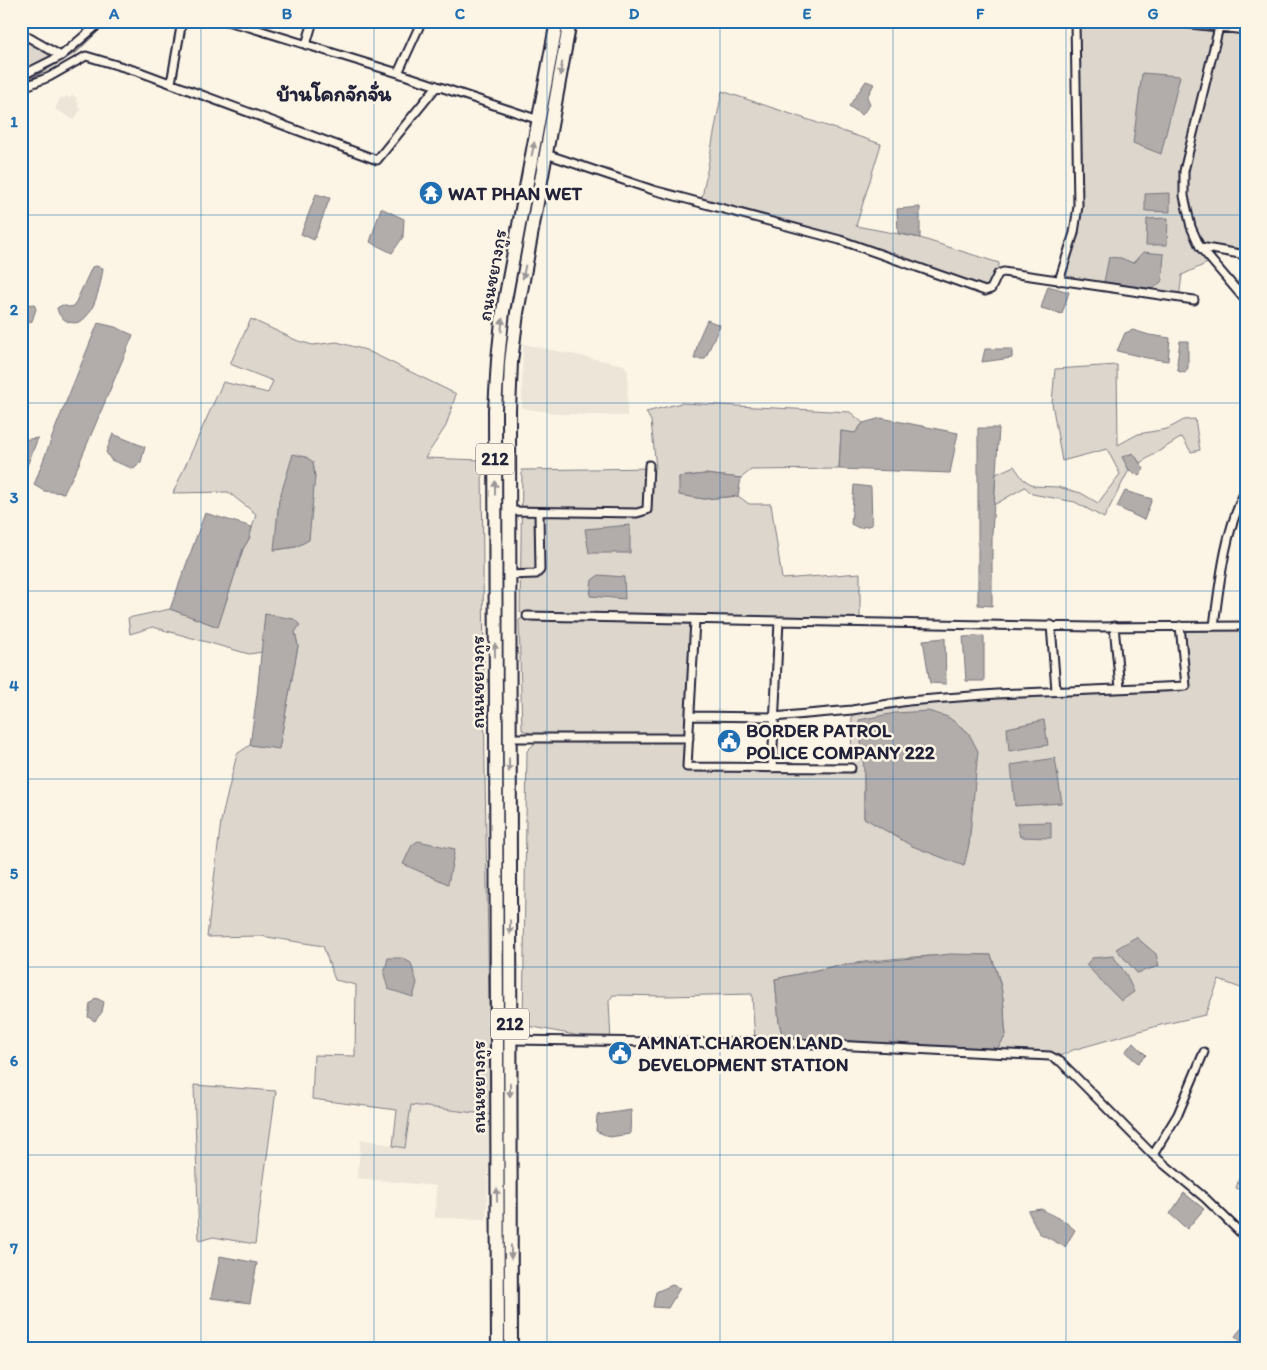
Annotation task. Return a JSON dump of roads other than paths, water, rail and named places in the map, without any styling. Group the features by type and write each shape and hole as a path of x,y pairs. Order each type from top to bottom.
{"highway":[{"name":"ถนนชยางกูร","path":"511,1349 508,511 511,362 517,313 570,21"},
{"name":"ถนนชยางกูร","path":"498,1349 495,410 498,360 504,311 539,119 553,22"},
{"path":"496,699 509,699"}],"street":[{"path":"21,76 61,56 102,21"},
{"path":"171,83 182,21"},
{"path":"226,21 255,25 306,45 539,119"},
{"path":"306,45 313,21"},
{"path":"1060,281 1074,233 1078,206 1075,21"},
{"path":"1163,21 1246,30"},
{"path":"398,73 419,27"},
{"path":"1219,27 1184,171 1183,190 1186,211 1200,247 1246,301"},
{"path":"21,33 61,56"},
{"path":"21,88 48,77 86,56 171,83 377,160 438,86"},
{"path":"546,154 653,190 840,240 985,291 991,289 998,274 1002,272 1194,300"},
{"path":"1200,247 1246,255"},
{"path":"508,511 637,513 647,510 649,465"},
{"path":"1214,626 1226,551 1234,519 1246,489"},
{"path":"508,575 536,574 540,570 539,512"},
{"path":"527,616 1114,626 1246,626"},
{"path":"695,620 687,767 850,768"},
{"path":"772,768 779,621"},
{"path":"1051,625 1056,690"},
{"path":"1114,626 1120,688"},
{"path":"690,716 773,717 852,710 908,701 1056,690 1186,686 1180,626"},
{"path":"509,738 689,738"},
{"path":"510,1040 700,1043 755,1041 1050,1056 1061,1062 1153,1155 1205,1198 1246,1238"},
{"path":"1153,1155 1178,1114 1204,1052"}],"waterway":[{"path":"21,82 34,77 76,52 108,21"}],"place":[{"name":"WAT PHAN WET","path":"431,193"},
{"name":"BORDER PATROL POLICE COMPANY 222","path":"729,741"},
{"name":"AMNAT CHAROEN LAND DEVELOPMENT STATION","path":"620,1053"}],"district":[{"name":"บ้านโคกจักจั่น","path":"334,93"}]}
